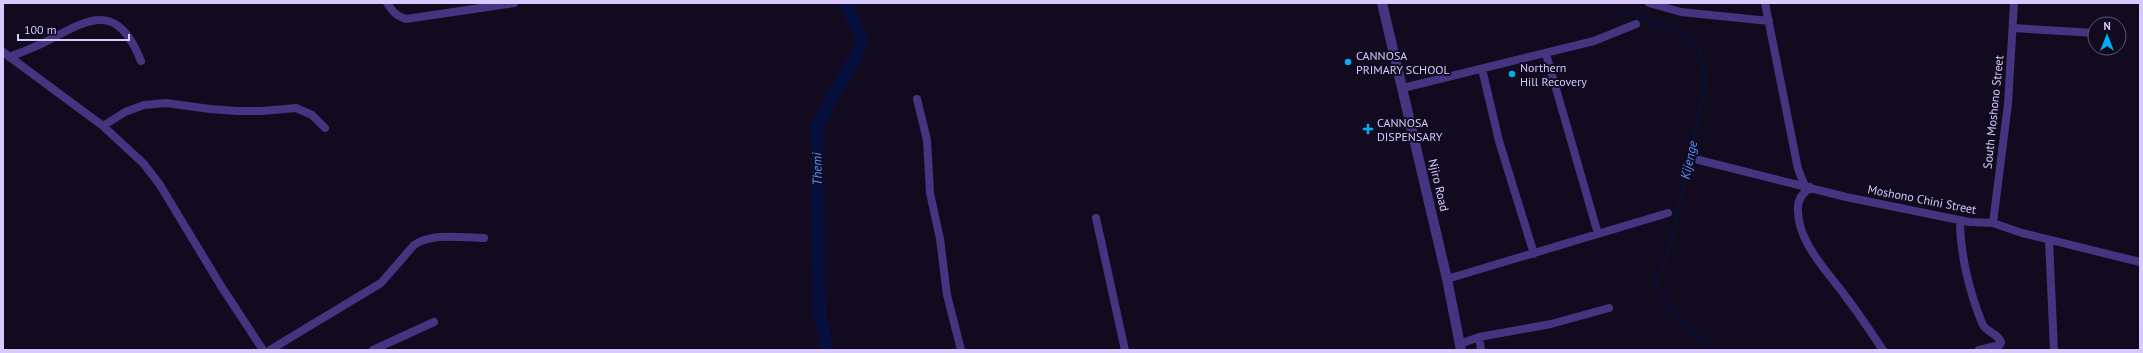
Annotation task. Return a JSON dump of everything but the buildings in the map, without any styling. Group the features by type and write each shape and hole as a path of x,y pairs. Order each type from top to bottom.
{"street":[{"path":"388,3 393,12 399,17 406,19 514,3"},
{"name":"Njiro Road","path":"1382,3 1447,279 1460,347"},
{"path":"1649,3 1681,12 1769,21"},
{"path":"1765,3 1798,169 1807,186 1799,200 1798,208 1799,219 1806,240 1820,265 1846,296 1883,350"},
{"name":"South Moshono Street","path":"1993,223 2008,104 2014,3"},
{"path":"6,55 48,41 73,26 96,19 114,23 125,31 136,48 141,61"},
{"path":"1403,88 1594,41 1636,24"},
{"path":"2013,28 2087,32"},
{"path":"1546,54 1598,234"},
{"path":"6,55 103,126 144,164 160,185 217,280 263,350"},
{"path":"1482,69 1500,141 1534,254"},
{"path":"917,99 927,140 930,193 940,239 948,296 961,350"},
{"path":"103,126 125,112 144,105 166,103 237,111 262,111 296,108 312,115 325,128"},
{"name":"Moshono Chini Street","path":"1699,160 1846,197 1960,220 1993,223 2049,240 2140,262"},
{"path":"1447,279 1668,213"},
{"path":"1096,218 1125,350"},
{"path":"1960,220 1960,242 1963,262 1982,324 1998,337 2001,342 1995,346 1979,350"},
{"path":"270,350 381,283 414,245 421,240 431,237 484,238"},
{"path":"2049,240 2054,350"},
{"path":"1460,347 1479,337 1551,324 1609,308"},
{"path":"373,350 434,322"},
{"path":"1479,337 1481,350"}],"waterway":[{"name":"Themi","path":"828,350 819,313 817,125 863,43 846,3"},
{"name":"Kijenge","path":"1610,3 1615,10 1665,25 1698,46 1706,82 1671,244 1656,284 1678,318 1714,350"}],"place":[{"name":"CANNOSA PRIMARY SCHOOL","path":"1348,62"},
{"name":"Northern Hill Recovery","path":"1512,74"},
{"name":"CANNOSA DISPENSARY","path":"1368,129"}]}
